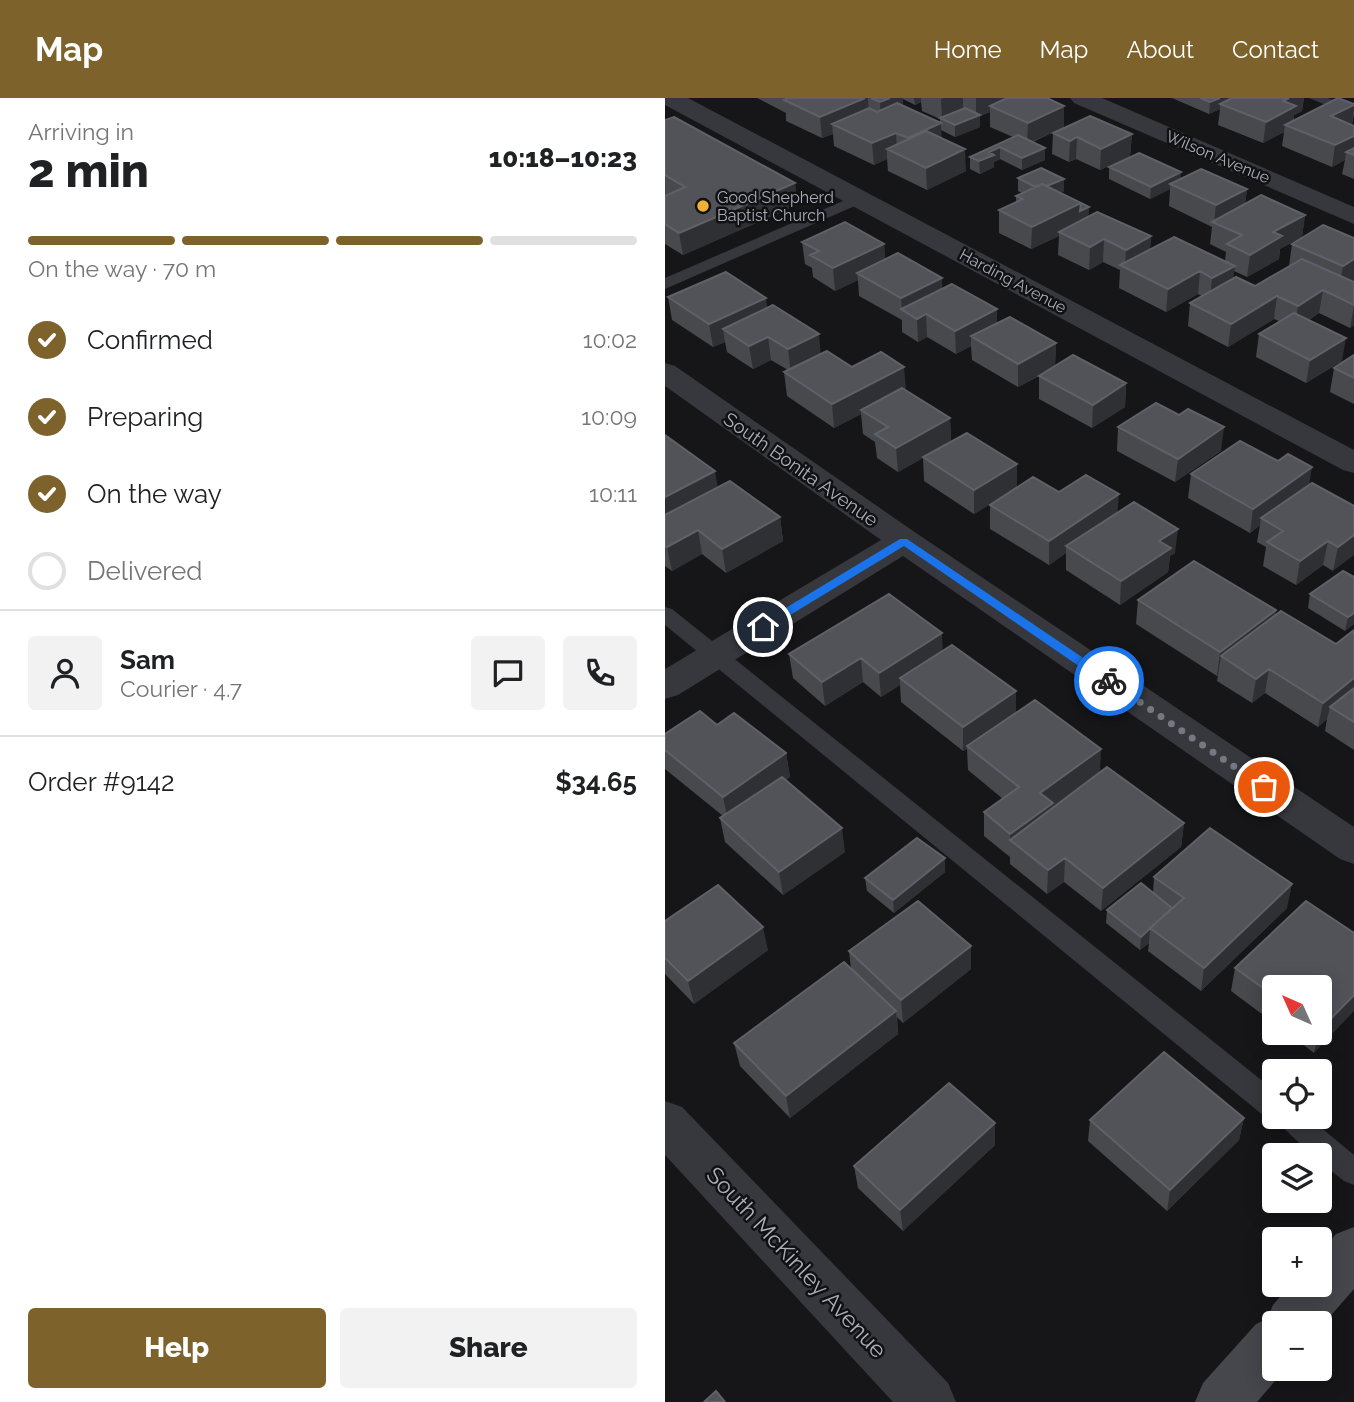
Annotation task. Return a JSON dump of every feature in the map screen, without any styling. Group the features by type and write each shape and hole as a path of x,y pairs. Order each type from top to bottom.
{"street":[{"path":"665,101 672,98"},
{"name":"Harding Avenue","path":"672,98 1354,463"},
{"name":"Wilson Avenue","path":"1082,98 1354,216"},
{"name":"South Bonita Avenue","path":"665,372 904,541 1354,848"},
{"path":"665,686 904,541"},
{"name":"South McKinley Avenue","path":"665,1122 929,1402"},
{"path":"1302,1311 1354,1251"},
{"path":"1222,1402 1262,1356"}],"lane":[{"path":"1316,98 1354,113"},
{"path":"665,284 859,199"},
{"path":"665,614 1262,1097"},
{"path":"1302,1129 1354,1172"}],"building":[{"path":"865,98 820,117 784,100"},
{"path":"871,98 890,98 880,102"},
{"path":"1007,98 1047,98 1064,106 1028,123 990,106"},
{"path":"1200,98 1220,98 1210,102"},
{"path":"1232,98 1289,98 1283,101 1296,106 1266,122 1220,104"},
{"path":"1338,98 1354,105 1331,116 1354,126 1354,136 1335,145 1285,125"},
{"path":"897,103 941,123 908,138 896,133 872,143 832,124 869,108 877,112"},
{"path":"965,108 980,115 955,125 940,118"},
{"path":"1090,116 1132,134 1101,149 1077,137 1070,141 1053,133"},
{"path":"674,117 795,183 679,233 665,224 665,196 685,187 665,175 665,120"},
{"path":"926,131 965,149 926,168 887,149"},
{"path":"1018,135 1045,148 1022,158 1000,147 989,152 994,155 979,161 970,157"},
{"path":"1139,153 1181,172 1151,187 1109,167"},
{"path":"1041,168 1064,179 1047,186 1042,184 1035,187 1018,178"},
{"path":"1201,169 1247,189 1216,205 1170,184"},
{"path":"1042,184 1081,203 1032,227 999,210 1023,199 1016,196"},
{"path":"1261,195 1305,215 1273,232 1282,236 1250,255 1227,244 1242,235 1212,222"},
{"path":"1081,203 1089,207 1080,211"},
{"path":"1097,212 1151,236 1126,250 1104,239 1090,247 1059,232"},
{"path":"845,222 884,244 833,268 810,255 819,251 802,242"},
{"path":"1323,225 1354,238 1354,259 1343,266 1292,244"},
{"path":"1174,237 1235,266 1212,278 1200,271 1168,289 1120,265"},
{"path":"898,253 942,278 901,298 857,273"},
{"path":"1302,259 1354,282 1354,305 1323,290 1298,306 1277,296 1231,324 1190,303 1236,277 1255,286"},
{"path":"726,272 766,298 709,324 668,297"},
{"path":"952,284 997,309 955,331 926,314 917,319 901,309"},
{"path":"773,305 819,334 788,349 768,337 749,346 723,329"},
{"path":"1294,313 1346,338 1310,360 1259,334"},
{"path":"1010,317 1056,343 1018,364 971,336"},
{"path":"827,351 852,367 881,352 904,367 832,404 784,372"},
{"path":"1073,355 1126,383 1093,405 1039,376"},
{"path":"1354,355 1354,378 1334,368"},
{"path":"902,388 950,418 896,448 875,434 888,427 861,410"},
{"path":"1156,403 1179,415 1188,409 1224,427 1178,459 1118,427"},
{"path":"967,433 1017,464 974,490 923,457"},
{"path":"665,435 715,471 665,497"},
{"path":"1240,441 1278,461 1288,454 1312,467 1253,509 1191,474"},
{"path":"1086,475 1119,494 1049,541 990,505 1033,477 1059,492"},
{"path":"730,481 780,517 722,549 698,530 665,546 665,515"},
{"path":"1312,483 1354,506 1354,535 1338,547 1328,541 1300,561 1267,542 1283,531 1261,518"},
{"path":"1134,502 1178,529 1159,541 1171,548 1121,581 1066,546"},
{"path":"1194,561 1276,610 1220,652 1138,600"},
{"path":"1343,571 1354,577 1354,613 1348,617 1310,594"},
{"path":"889,594 942,633 879,673 861,658 822,682 789,654"},
{"path":"1281,611 1336,644 1354,630 1354,678 1323,703 1269,669 1256,679 1221,656"},
{"path":"952,645 1016,691 963,727 900,678"},
{"path":"1354,688 1354,722 1330,707"},
{"path":"1035,700 1101,749 1040,793 1053,803 1010,834 984,812 1019,787 967,746"},
{"path":"700,711 717,725 734,713 786,753 723,797 665,750 665,734"},
{"path":"1107,767 1184,823 1103,888 1065,858 1048,870 1010,840"},
{"path":"782,777 842,828 779,872 720,818"},
{"path":"1210,828 1292,884 1204,968 1150,928 1184,898 1154,877"},
{"path":"917,838 945,858 893,900 865,878"},
{"path":"1141,883 1172,908 1141,937 1107,910"},
{"path":"718,885 763,927 688,981 665,958 665,921"},
{"path":"918,901 971,946 901,1000 849,951"},
{"path":"1306,901 1354,933 1354,995 1332,1018 1332,975 1262,975 1262,987 1235,968"},
{"path":"844,962 896,1011 786,1096 734,1043"},
{"path":"1164,1052 1244,1118 1170,1190 1090,1120"},
{"path":"949,1083 995,1123 900,1210 854,1166"},
{"path":"716,1391 725,1402 704,1402"}],"way so far":[{"path":"1109,681 1264,787"}],"place":[{"name":"Good Shepherd Baptist Church","path":"703,206"}],"route":[{"path":"763,627 904,541 1109,681"}]}
